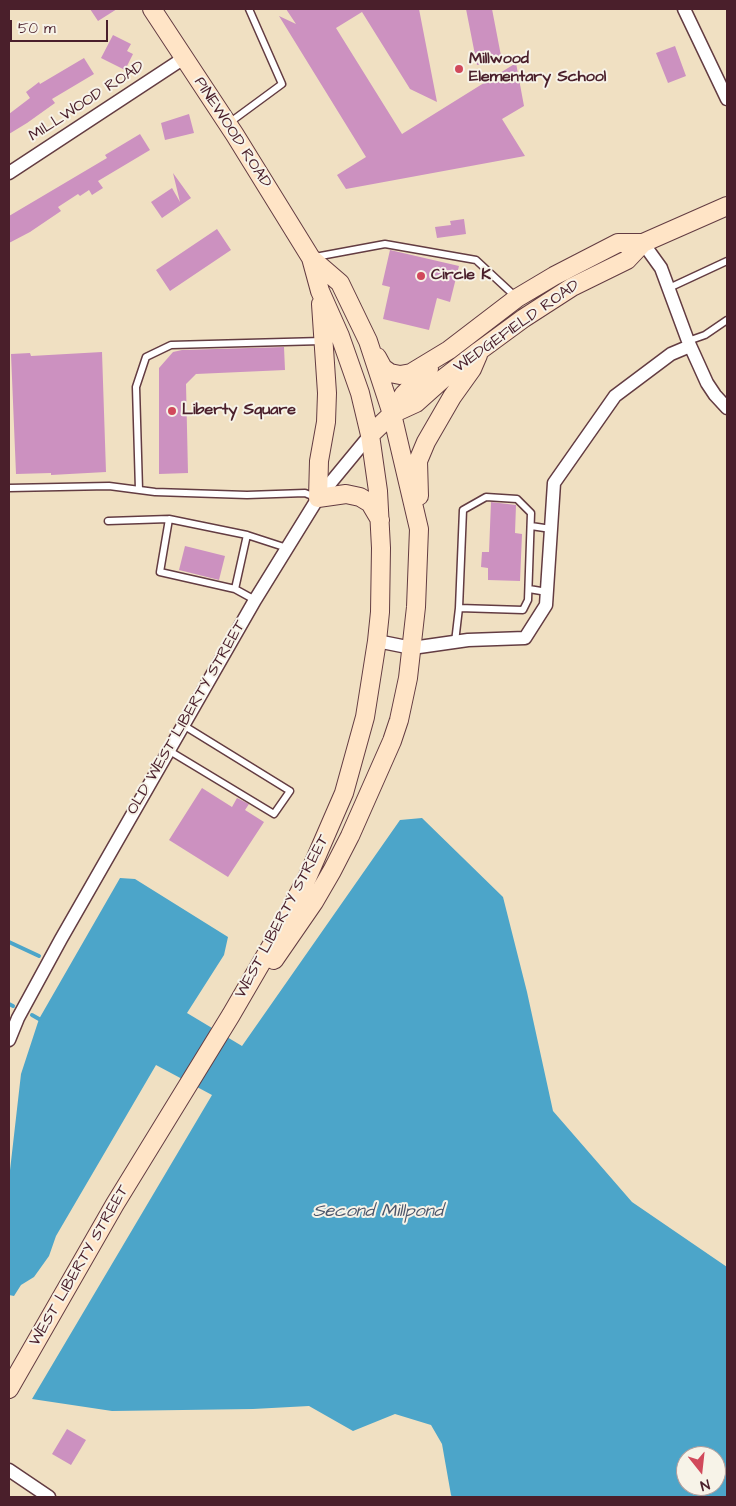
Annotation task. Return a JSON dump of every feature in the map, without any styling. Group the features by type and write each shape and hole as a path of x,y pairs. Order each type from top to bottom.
{"main road":[{"name":"PINEWOOD ROAD","path":"154,10 228,124 311,258 320,292 340,336 360,393 370,436"},
{"name":"WEDGEFIELD ROAD","path":"392,414 416,403 444,378 524,318 572,287 627,260 643,243 727,206"},
{"name":"WEDGEFIELD ROAD","path":"450,350 517,298 554,276 618,243 643,243"},
{"name":"PINEWOOD ROAD","path":"311,258 340,283 368,341 392,414"},
{"path":"320,292 327,394 326,422 319,461 318,498 346,494 360,497 370,503 380,520"},
{"path":"368,341 384,368 390,373 400,375 411,373 450,350"},
{"path":"392,414 404,394 450,350"},
{"path":"420,529 418,461 435,425 472,369 480,351"},
{"name":"OLD WEST LIBERTY STREET","path":"370,436 392,414"},
{"name":"WEST LIBERTY STREET","path":"231,1015 283,948 314,902 350,836 383,762 399,720 412,648 420,529 392,414"},
{"name":"WEST LIBERTY STREET","path":"9,1389 115,1204 274,941 308,876 344,793 365,717 380,612 380,520 370,436"}],"street":[{"path":"684,9 727,99"},
{"name":"MILLWOOD ROAD","path":"9,173 184,58"},
{"path":"643,243 661,268 689,343 707,383 714,395 727,408"},
{"path":"377,641 412,648 455,642 525,638 546,605 554,483 615,396 671,354 689,343"},
{"name":"OLD WEST LIBERTY STREET","path":"9,1040 18,1018 61,939 255,600 318,498 370,436"},
{"path":"9,1470 50,1497"}],"lane":[{"path":"228,124 282,84 249,9"},
{"path":"311,258 385,244 476,260 517,298"},
{"path":"669,288 727,261"},
{"path":"689,343 727,320"},
{"path":"139,490 136,387 146,357 171,345 324,341"},
{"path":"9,488 109,486 155,492 247,495 305,493 318,498"},
{"path":"455,642 459,608 463,510 486,497 517,499 531,513 529,589 528,600 523,610 459,608"},
{"path":"108,521 169,519 247,535 287,548"},
{"path":"169,519 160,572 235,589 255,600"},
{"path":"531,526 551,529"},
{"path":"235,589 247,535"},
{"path":"529,589 547,592"},
{"path":"168,750 274,814 290,791 182,725"}],"water":[{"name":"Second Millpond","path":"422,818 503,897 527,992 553,1111 632,1202 727,1267 727,1497 452,1497 442,1444 431,1425 395,1414 353,1431 309,1406 253,1409 112,1411 32,1399 212,1095 156,1065 56,1236 49,1256 34,1277 21,1285 14,1296 9,1295 9,1179 21,1074 39,1019 120,878 135,879 228,937 224,955 187,1013 242,1046 400,820"}],"building":[{"path":"90,9 117,9 98,21"},
{"path":"286,9 419,9 437,102 410,89 362,12 336,28 402,134 516,63 524,106 502,119 525,156 346,189 337,175 366,157 279,16 296,24"},
{"path":"466,9 492,9 502,61 477,65"},
{"path":"113,35 131,44 127,51 133,54 125,70 101,58"},
{"path":"675,46 686,76 668,83 656,53"},
{"path":"84,58 94,74 52,99 55,103 9,134 9,114 30,98 26,92 39,82 40,84"},
{"path":"189,114 194,133 165,140 161,123"},
{"path":"140,134 150,150 98,181 103,188 92,195 89,190 80,196 78,194 58,207 61,211 30,232 9,243 9,216 107,158 105,155"},
{"path":"173,173 191,198 162,218 151,202 172,188 180,202"},
{"path":"464,219 466,234 437,238 435,227 451,225 450,221"},
{"path":"217,229 231,250 170,291 156,270"},
{"name":"Circle K","path":"390,250 459,266 450,302 437,298 429,330 383,319 390,287 382,285"},
{"name":"Liberty Square","path":"284,347 285,370 196,374 186,384 188,473 159,474 159,368 173,352 182,350"},
{"path":"102,352 106,472 51,475 51,473 16,474 11,354 30,353 31,356"},
{"path":"491,502 516,505 515,533 522,534 520,581 488,580 488,568 481,567 482,552 489,552"},
{"path":"185,546 225,556 219,580 179,570"},
{"path":"202,788 232,807 237,798 249,804 245,810 264,822 228,877 169,840"},
{"path":"67,1429 86,1440 71,1465 52,1454"}],"waterway":[{"path":"9,942 39,956"},
{"path":"9,1004 13,1006"},
{"path":"32,1015 39,1019"}],"place":[{"name":"Millwood Elementary School","path":"459,69"},
{"name":"Circle K","path":"421,276"},
{"name":"Liberty Square","path":"172,411"}]}
